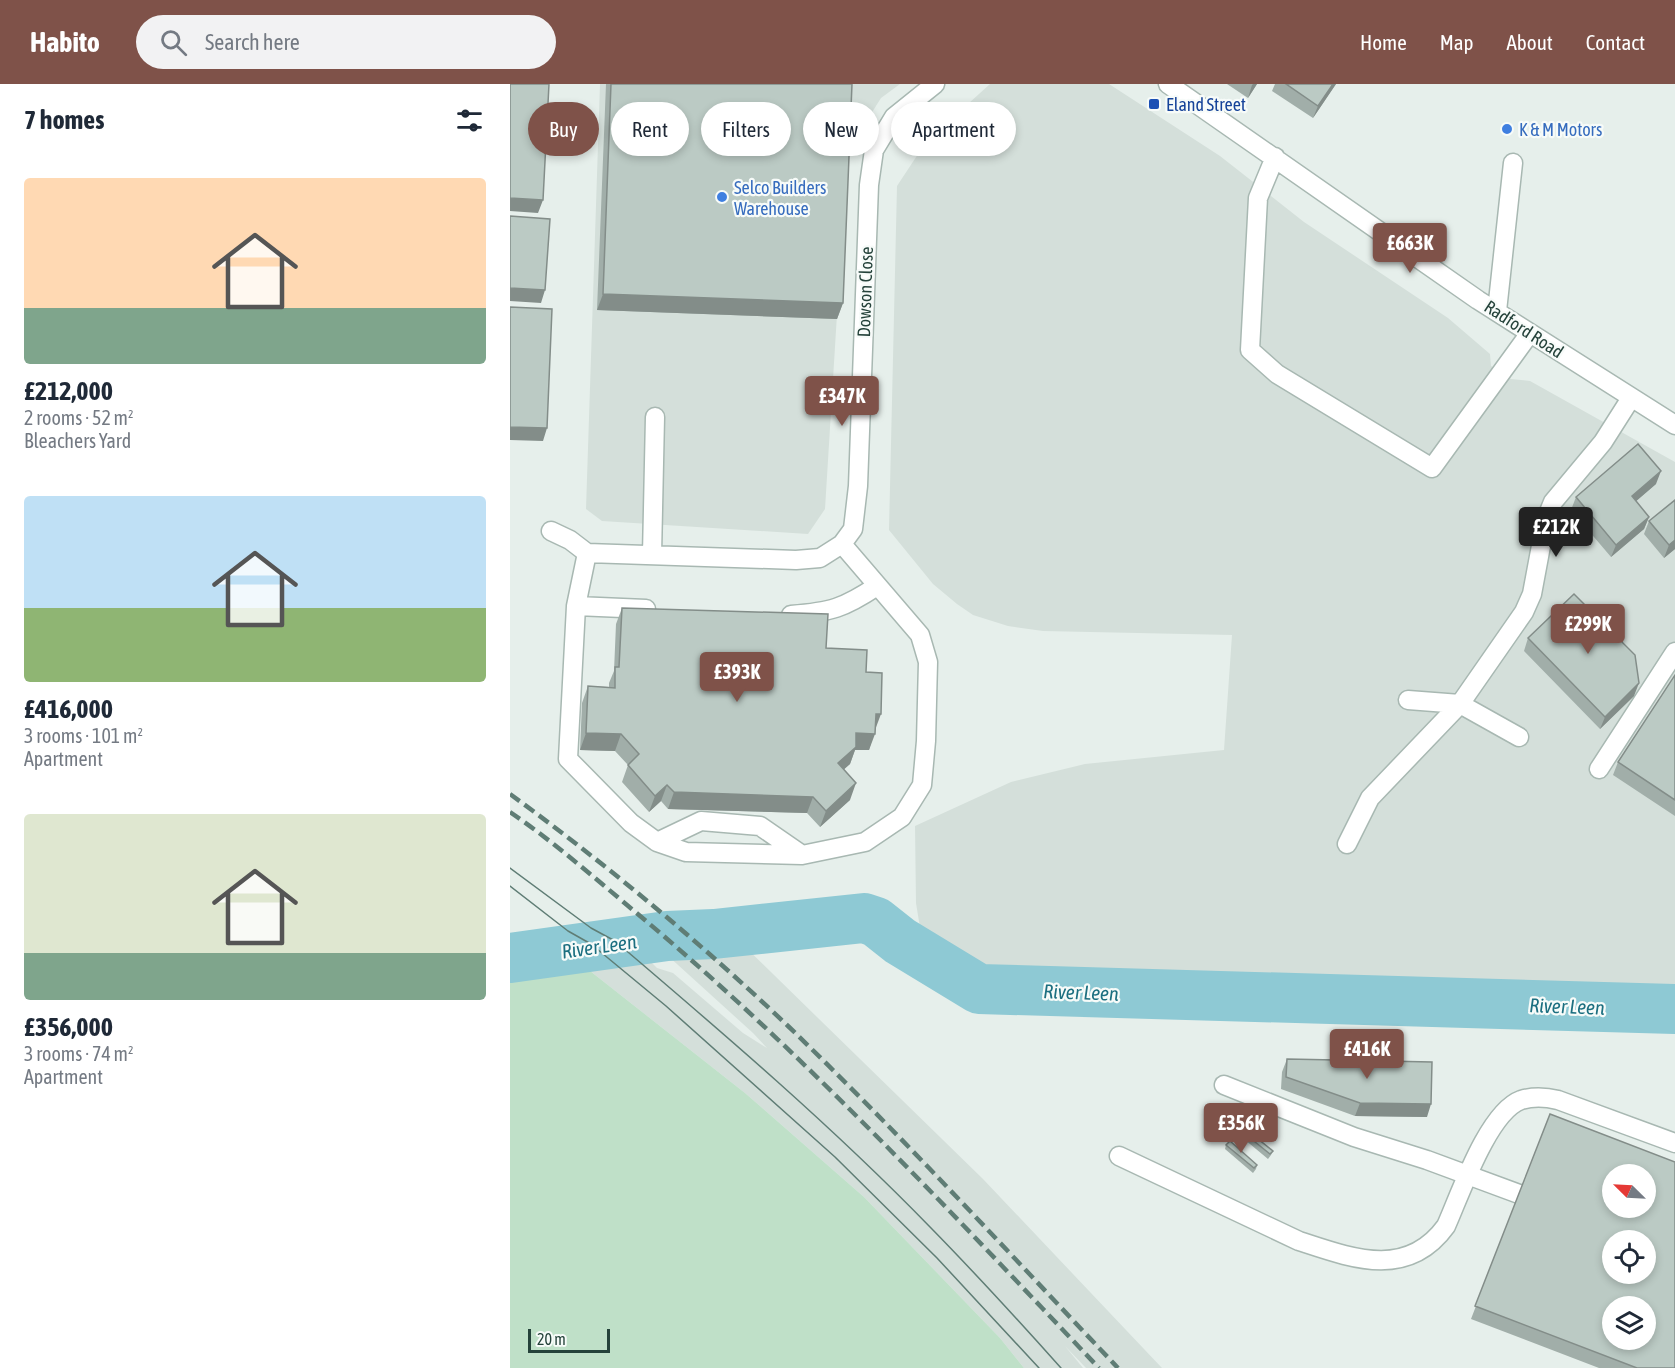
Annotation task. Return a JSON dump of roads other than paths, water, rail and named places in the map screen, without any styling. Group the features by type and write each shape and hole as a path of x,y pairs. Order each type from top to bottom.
{"street":[{"name":"Dowson Close","path":"842,544 853,529 858,486 869,185 874,150 894,117 935,84"},
{"name":"Radford Road","path":"1168,84 1497,311 1675,425"},
{"path":"1275,157 1258,198 1250,350 1277,374 1432,468 1530,333"},
{"path":"1497,311 1513,163"},
{"path":"1347,844 1370,798 1460,704 1524,612 1532,594 1546,519 1553,502 1603,442 1631,398"},
{"path":"652,555 655,417"},
{"path":"552,531 570,540 587,553 796,560 820,558 842,544 920,635 928,662 926,741 922,785 902,817 865,842 802,855 686,852 657,842 632,823 568,759 576,606 587,553"},
{"path":"772,615 821,613 851,603 877,586"},
{"path":"576,606 668,610"},
{"path":"1599,769 1675,652"},
{"path":"1408,700 1460,704 1520,737"},
{"path":"657,842 701,821 760,826 802,855"},
{"path":"1224,1085 1354,1137 1538,1201"},
{"path":"1119,1156 1299,1240 1329,1251 1365,1260 1378,1260 1401,1259 1414,1255 1432,1244 1446,1226 1483,1142 1503,1114 1520,1101 1543,1097 1558,1100 1675,1143"}],"waterway":[{"name":"River Leen","path":"510,958 667,936 714,934 864,918 876,922 900,941 979,989 1675,1009"}],"tram line":[{"path":"510,868 591,928 615,941 816,1117 931,1228 1061,1368"},
{"path":"510,886 568,931 591,944 666,1006 835,1157 937,1258 1039,1368"}],"railway":[{"path":"510,794 653,906 788,1026 914,1152 1118,1368"},
{"path":"510,812 598,881 751,1014 870,1129 1099,1368"}],"place":[{"name":"Eland Street","path":"1154,104"},
{"name":"K & M Motors","path":"1507,129"},
{"name":"Selco Builders Warehouse","path":"722,197"}]}
